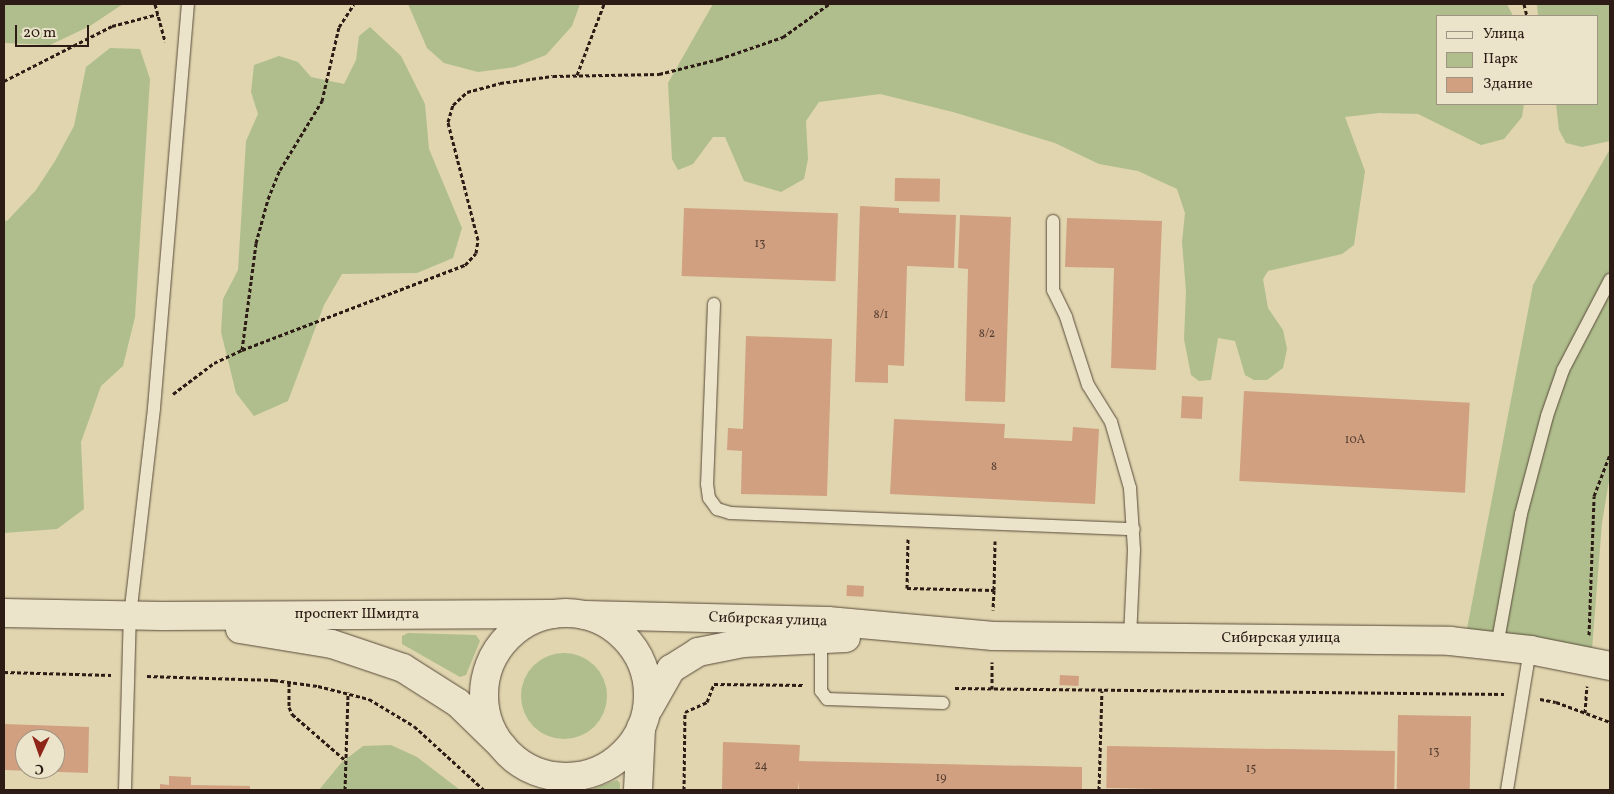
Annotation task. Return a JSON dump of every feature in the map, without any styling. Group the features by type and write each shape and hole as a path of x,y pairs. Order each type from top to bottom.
{"street":[{"name":"проспект Шмидта","path":"4,614 130,616 553,614"},
{"path":"543,790 509,753 491,728 485,708 484,686 489,666 499,647 514,631 532,620 553,614 585,615 615,629 637,653 648,685 638,790"},
{"name":"Сибирская улица","path":"585,615 828,621 950,634 993,636 1401,640 1497,646 1530,650 1600,664"},
{"name":"проспект Шмидта","path":"162,616 332,644 374,656 404,668 452,698 480,722 509,753"},
{"name":"Сибирская улица","path":"643,723 654,694 671,669 698,652 743,643 950,634"},
{"path":"509,753 543,774 583,775 613,762 630,747 643,723"}],"lane":[{"path":"125,790 130,616 154,408 188,4"},
{"path":"1053,220 1053,290 1066,317 1088,385 1111,422 1130,488 1134,529 1130,638"},
{"path":"1497,646 1521,514 1547,416 1564,370 1610,280"},
{"path":"714,304 707,484 709,498 717,508 730,513 1134,529"},
{"path":"821,639 822,695 833,701 943,703"},
{"path":"1507,790 1530,650"}],"path":[{"path":"242,350 256,243 268,199 280,170 322,101 339,27 354,4"},
{"path":"577,75 604,4"},
{"path":"154,408 214,363 242,350 465,265 476,253 478,240 448,135 448,122 453,105 467,92 500,83 577,75 659,74 719,59 783,37 829,4"},
{"path":"4,80 112,26 158,14"},
{"path":"1585,713 1600,664 1594,496 1610,454"},
{"path":"908,520 907,588 994,590"},
{"path":"992,689 996,524"},
{"path":"4,672 289,682 348,692 369,699 414,726 484,790"},
{"path":"289,682 288,707 292,714 346,761"},
{"path":"684,790 685,712 707,702 714,684 821,685"},
{"path":"944,688 1489,694 1522,696 1556,702 1610,722"},
{"path":"1099,790 1102,691"},
{"path":"345,790 348,692"}],"green space":[{"path":"4,4 123,4 90,26 50,45 4,43"},
{"path":"408,4 580,4 572,26 546,55 515,67 478,72 444,63 427,48"},
{"path":"713,4 1507,4 1512,15 1436,15 1436,105 1524,105 1522,117 1504,139 1481,145 1418,114 1379,113 1345,117 1365,171 1354,245 1342,254 1268,271 1263,279 1268,308 1283,330 1287,349 1283,368 1267,380 1254,380 1245,375 1235,341 1218,338 1211,380 1199,381 1191,375 1184,339 1186,291 1182,242 1185,213 1177,189 1138,171 1099,164 1055,143 953,112 880,94 819,102 806,121 808,159 804,179 781,192 744,181 725,137 713,137 693,164 678,170 672,159 668,83"},
{"path":"1537,4 1610,4 1610,141 1582,147 1566,143 1559,130 1556,105 1599,105 1599,15 1538,15"},
{"path":"370,27 401,56 425,104 429,149 462,228 453,258 417,273 342,274 324,305 288,401 254,416 236,393 221,332 223,299 238,270 246,141 258,114 251,92 254,65 279,56 298,62 311,77 344,84 356,60 359,36"},
{"path":"110,48 140,49 150,79 135,317 123,366 101,386 81,442 84,509 57,529 4,533 4,220 7,221 36,190 55,161 74,126 86,67"},
{"path":"1610,149 1610,475 1602,523 1592,649 1466,634 1533,285"},
{"path":"408,633 476,635 480,641 466,675 460,677 402,644 402,636"},
{"path":"564,653 580,657 594,666 603,680 607,696 603,712 594,726 580,735 564,739 548,735 534,726 525,712 521,696 525,680 534,666 548,657"},
{"path":"391,745 417,757 460,790 319,790 341,763 363,746"},
{"path":"617,780 620,783 620,790 590,790"}],"building":[{"path":"895,178 940,179 940,202 895,201"},
{"path":"860,206 899,208 899,213 956,215 954,268 907,266 904,366 888,365 888,383 855,382"},
{"path":"684,208 838,213 836,281 682,276"},
{"path":"960,215 1011,217 1005,402 965,401 968,269 958,268"},
{"path":"1067,218 1162,221 1156,370 1111,368 1114,268 1065,267"},
{"path":"746,336 832,339 827,496 741,494 742,451 727,450 728,428 743,429"},
{"path":"1244,391 1470,403 1465,493 1239,481"},
{"path":"1182,396 1203,397 1202,419 1181,418"},
{"path":"894,419 1005,424 1004,438 1072,441 1073,427 1099,429 1095,504 890,494"},
{"path":"847,585 864,586 863,597 846,596"},
{"path":"1060,675 1079,676 1078,686 1059,685"},
{"path":"1398,715 1471,716 1470,790 1397,790"},
{"path":"4,724 89,727 88,773 65,772 65,729 15,729 15,770 4,770"},
{"path":"723,742 800,745 799,761 1082,767 1082,790 799,790 799,781 798,790 722,790"},
{"path":"1107,746 1395,751 1394,790 1106,788"},
{"path":"169,776 191,777 191,785 250,786 250,790 160,790 160,784 169,785"}]}
